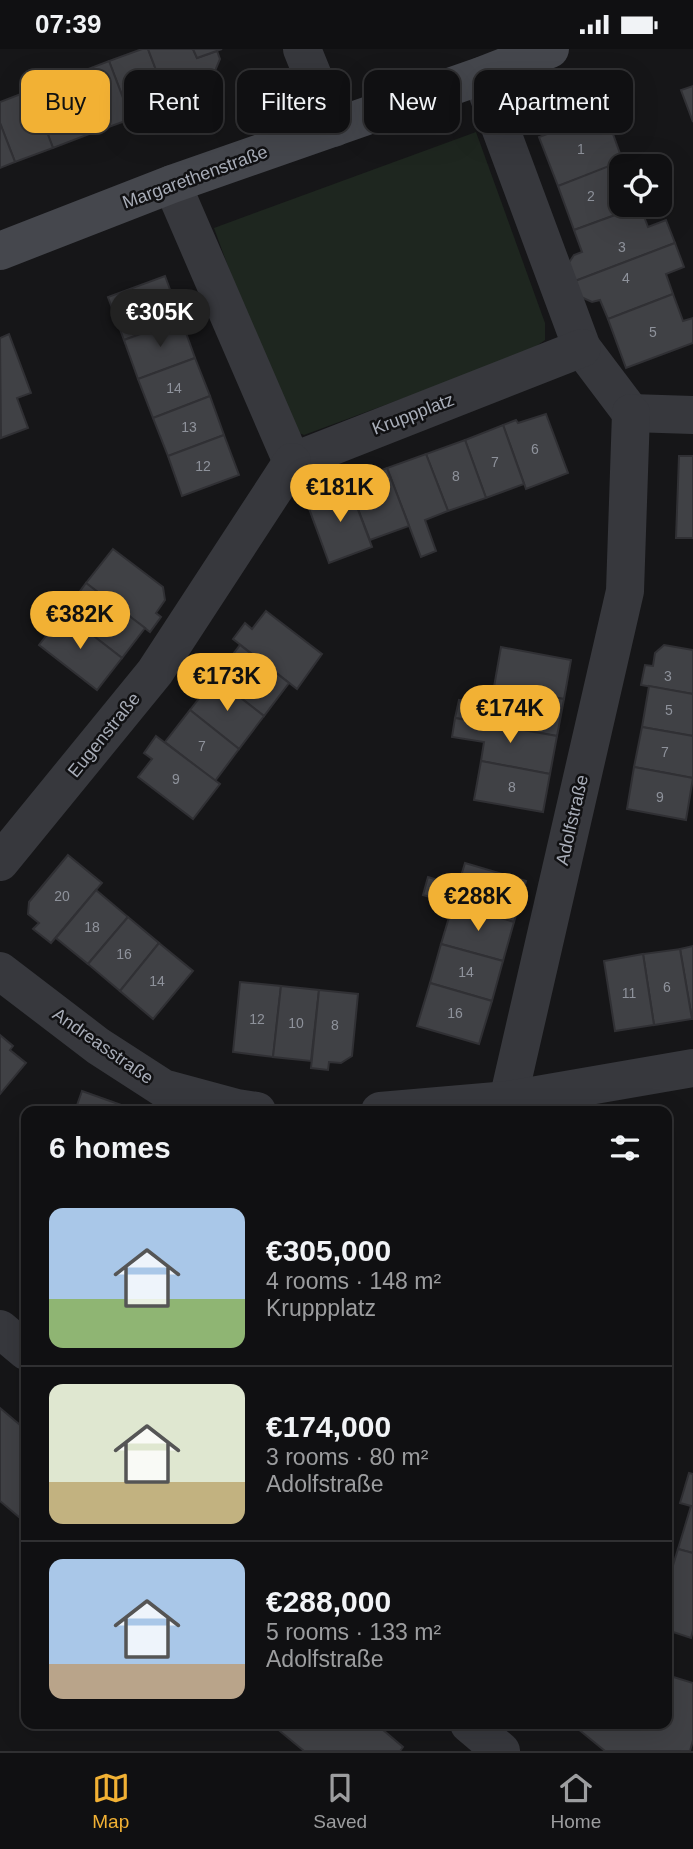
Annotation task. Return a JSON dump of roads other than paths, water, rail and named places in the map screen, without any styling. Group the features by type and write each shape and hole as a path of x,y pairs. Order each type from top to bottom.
{"main road":[{"name":"Margarethenstraße","path":"496,70 550,49"},
{"name":"Margarethenstraße","path":"350,122 474,78"},
{"name":"Margarethenstraße","path":"0,251 172,184 320,133"}],"street":[{"path":"302,49 311,70"},
{"path":"502,133 582,348 631,413 693,415"},
{"path":"172,184 292,462"},
{"name":"Kruppplatz","path":"292,462 582,348"},
{"name":"Adolfstraße","path":"508,1100 625,591 631,413"},
{"name":"Eugenstraße","path":"0,862 155,672 292,462"},
{"name":"Andreasstraße","path":"0,971 98,1046 163,1088 230,1106"},
{"path":"438,1106 508,1100 693,1067"},
{"path":"0,1329 21,1347"},
{"path":"475,1729 501,1751"}]}
